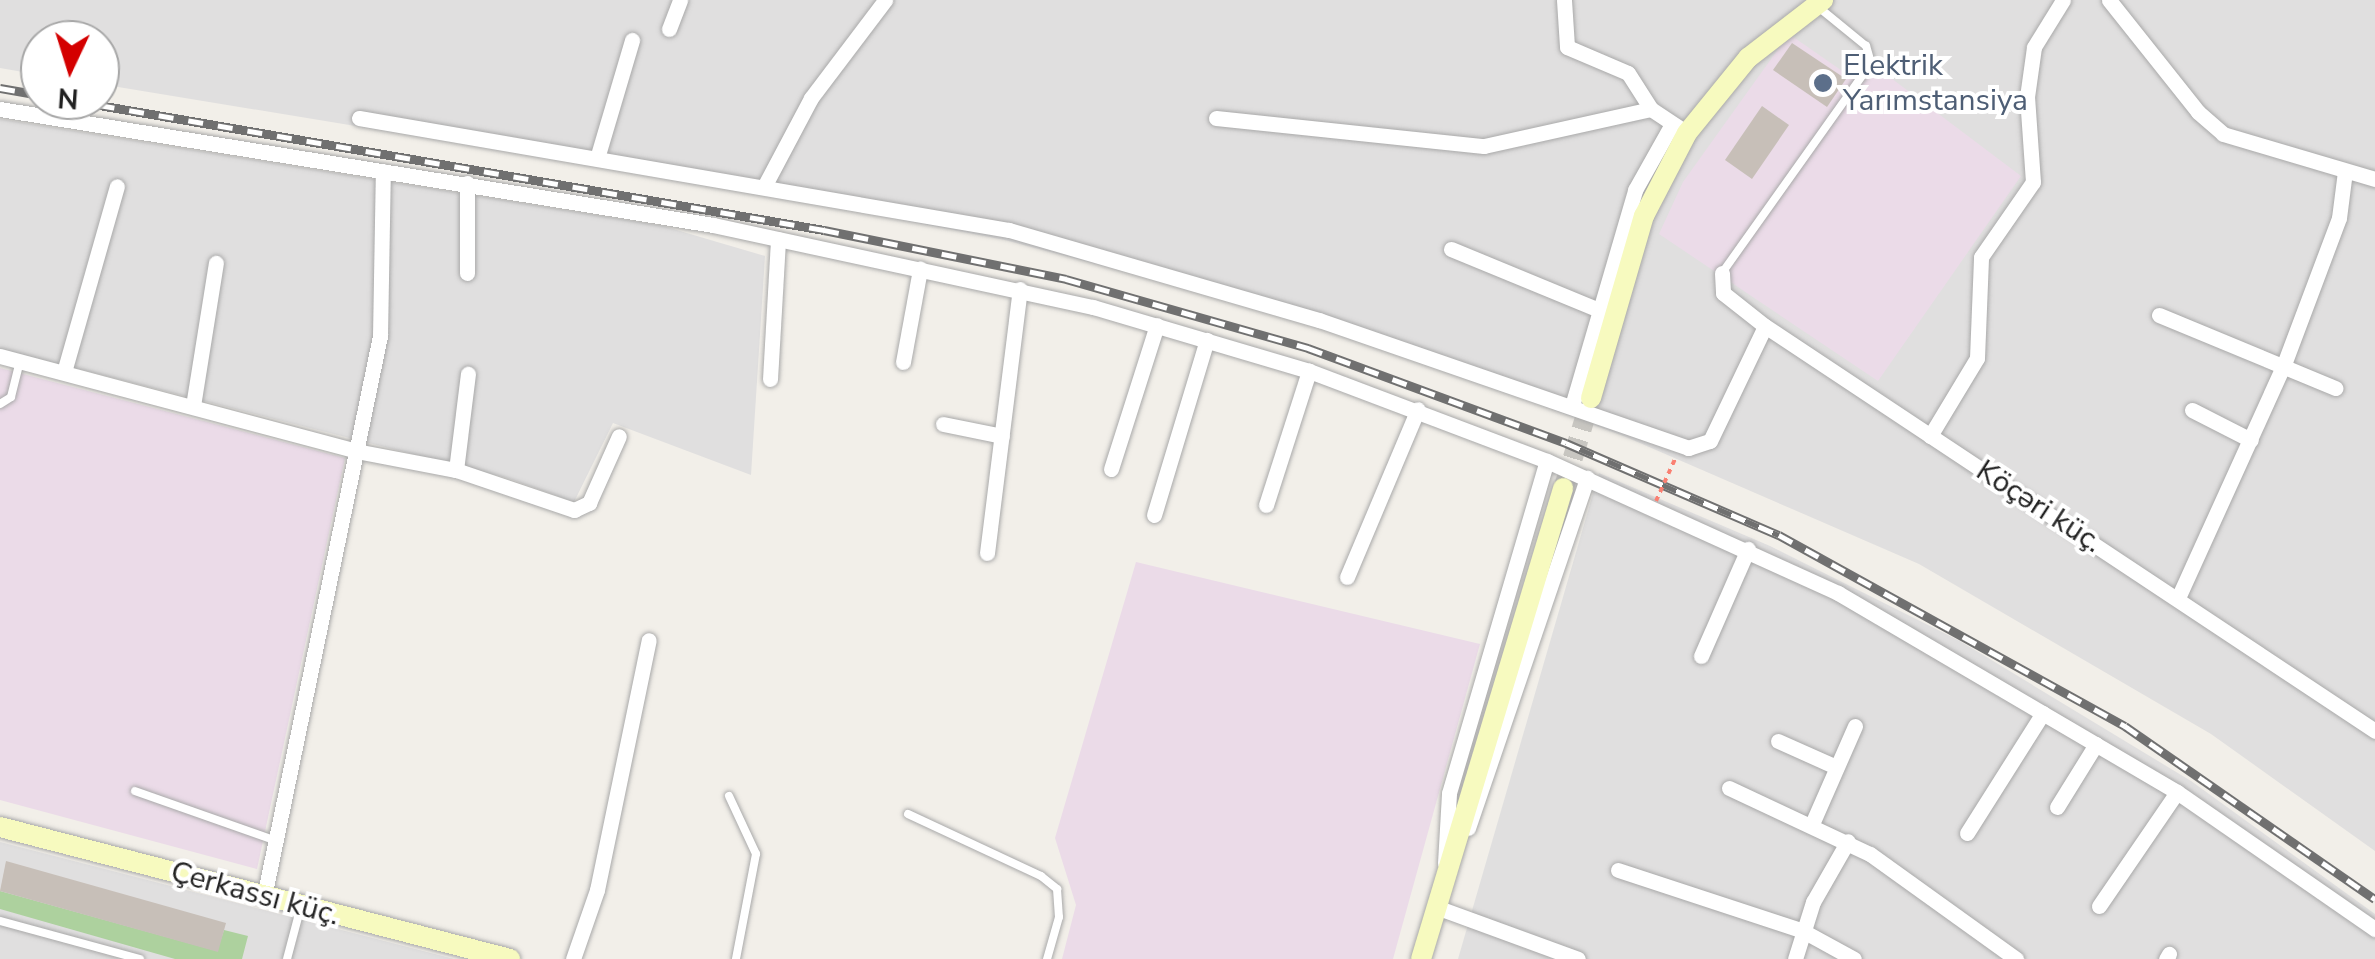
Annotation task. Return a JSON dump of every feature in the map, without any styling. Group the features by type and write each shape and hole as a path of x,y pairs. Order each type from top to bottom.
{"street":[{"path":"669,29 680,0"},
{"path":"766,183 811,98 885,0"},
{"path":"1564,0 1567,47 1628,73 1651,109 1680,128"},
{"path":"1930,436 1977,358 1981,257 2033,182 2027,97 2034,47 2064,0"},
{"path":"2109,0 2210,125 2375,179"},
{"path":"1581,402 1635,190 1680,128 1748,58 1820,3"},
{"path":"598,155 632,40"},
{"path":"0,109 466,183 778,240 1020,289 1309,371 1418,409 1547,461 1838,593 2177,792 2375,929"},
{"path":"1216,118 1484,146 1651,109"},
{"path":"359,118 766,183 1009,230 1319,320 1581,402 1676,445 1701,446 1728,413 1765,326"},
{"path":"1581,402 1644,216 1680,128"},
{"path":"264,897 381,322 383,171"},
{"path":"2178,598 2283,367 2339,218 2345,171"},
{"path":"466,183 467,273"},
{"path":"64,372 117,186"},
{"path":"770,379 778,240"},
{"path":"1451,249 1604,312"},
{"path":"193,406 216,263"},
{"path":"904,362 920,269"},
{"name":"Köçəri küç.","path":"1722,273 1724,293 1765,326 2375,731"},
{"path":"987,554 1020,289"},
{"path":"2159,315 2335,388"},
{"path":"1111,468 1157,325"},
{"path":"1154,515 1207,340"},
{"path":"0,356 356,451 456,470 582,509 619,436"},
{"path":"1266,505 1309,371"},
{"path":"456,470 468,374"},
{"path":"1347,576 1418,409"},
{"path":"2192,410 2251,440"},
{"path":"943,424 1002,436"},
{"path":"1444,876 1448,793 1547,461"},
{"path":"1444,876 1480,803 1587,478"},
{"path":"1421,959 1563,488"},
{"path":"1701,656 1748,549"},
{"path":"573,959 597,890 648,640"},
{"path":"1967,833 2043,713"},
{"path":"1812,824 1834,766 1855,726"},
{"path":"1778,741 1834,766"},
{"path":"2057,806 2096,744"},
{"path":"1729,788 1848,841 2016,959"},
{"path":"2099,906 2177,792"},
{"name":"Çerkassı küç.","path":"0,826 510,959"},
{"path":"1795,959 1803,932 1848,841"},
{"path":"1618,870 1803,932 1854,959"},
{"path":"1436,907 1578,959"}],"lane":[{"path":"1722,273 1871,63 1866,46 1820,3"},
{"path":"0,404 11,397 20,362"},
{"path":"135,792 278,842"},
{"path":"728,796 756,854 736,959"},
{"path":"908,814 1042,876 1057,889 1059,917 1047,959"},
{"path":"287,959 302,906"},
{"path":"0,921 140,959"}],"path":[{"path":"1656,501 1676,457"}],"shaded area":[{"path":"0,0 2375,0 2375,851 2211,734 1919,564 1626,437 1404,354 1214,295 1005,240 774,195 120,87 120,20 20,20 20,72 0,68"},
{"path":"1789,34 1848,75 1859,57 1871,63 2021,176 1878,381 1659,234 1683,182"},
{"path":"0,119 663,226 765,256 751,475 613,423 574,502 507,478 0,349"},
{"path":"0,368 345,458 257,869 0,800"},
{"path":"1599,473 1770,546 1960,641 2191,781 2375,914 2375,959 1458,959"},
{"path":"1136,562 1480,644 1393,959 1062,959 1076,905 1055,838"},
{"path":"0,842 454,959 0,959"}],"green space":[{"path":"0,891 217,951 224,930 248,936 242,959 175,959 0,909"}],"building":[{"path":"1792,43 1846,79 1827,107 1773,70"},
{"path":"1762,106 1789,125 1752,179 1725,160"},
{"path":"6,861 226,923 218,952 0,891"}],"tunnel":[{"path":"1564,487 1591,398"}],"railway":[{"path":"0,88 20,92"},
{"path":"120,109 824,230 1066,279 1308,348 1566,443 1779,535 2125,726 2375,899"}],"place":[{"name":"Elektrik Yarımstansiya","path":"1823,83"}]}
